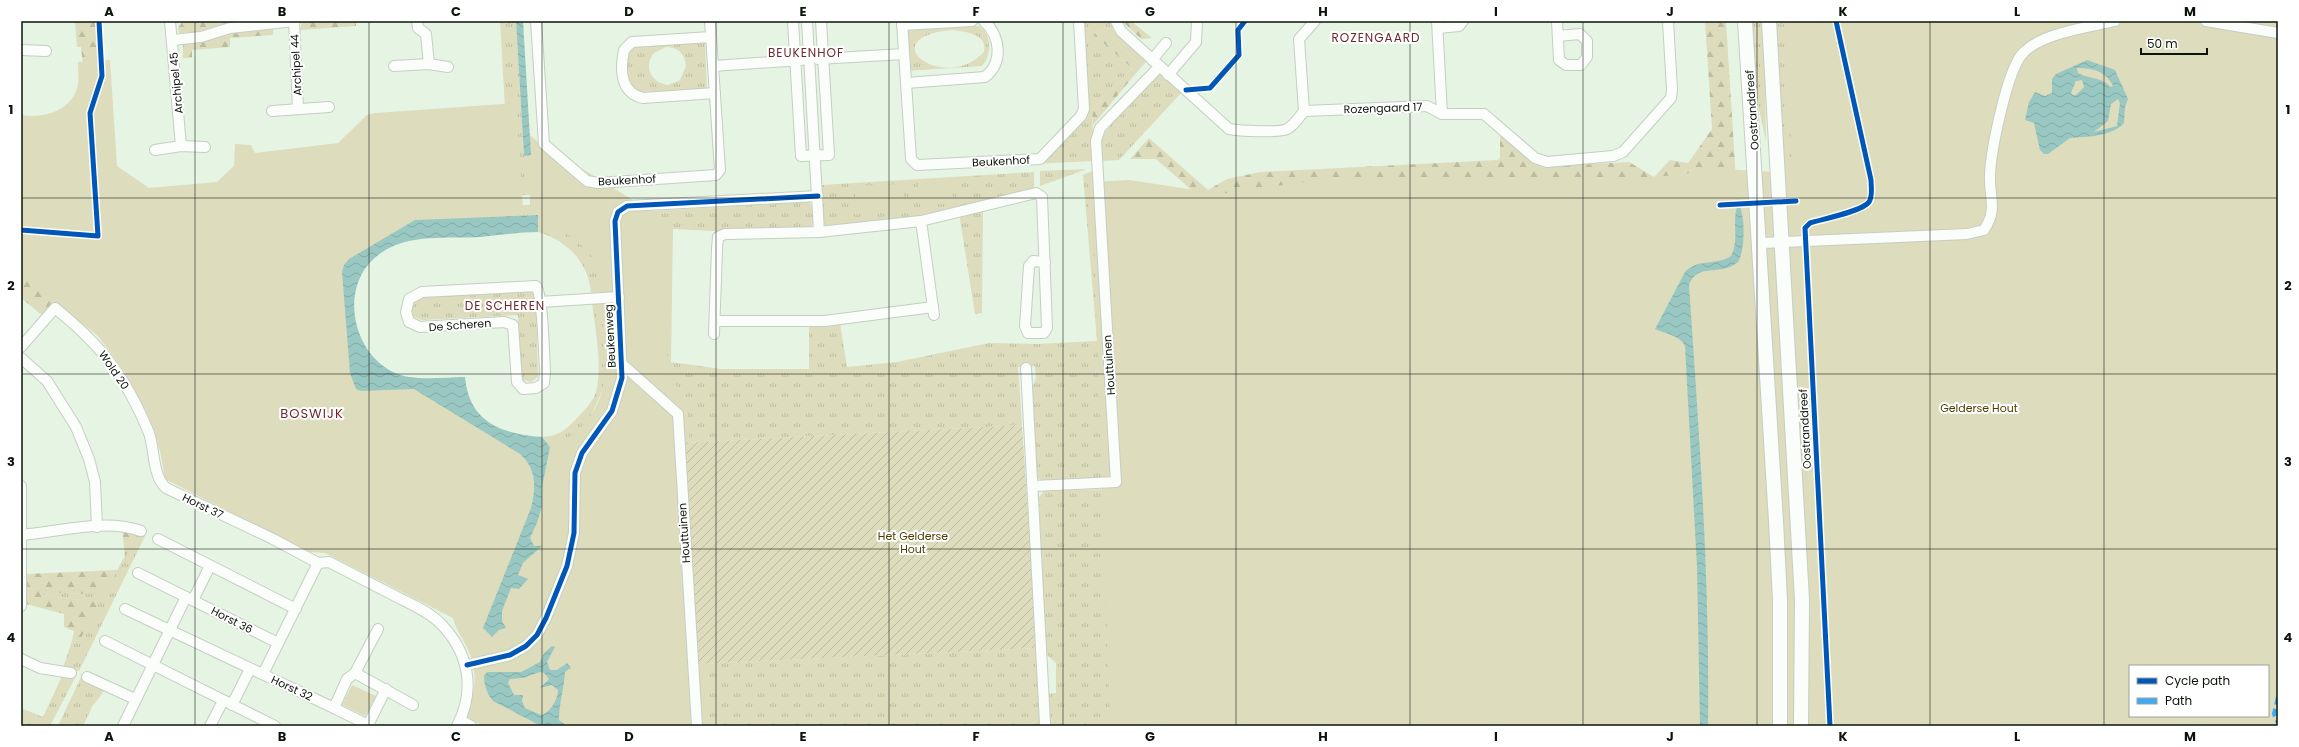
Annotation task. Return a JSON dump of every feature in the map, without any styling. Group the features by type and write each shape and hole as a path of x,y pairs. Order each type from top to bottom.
{"main road":[{"name":"Oostranddreef","path":"1746,21 1761,243 1780,600 1780,726"},
{"name":"Oostranddreef","path":"1769,21 1802,600 1801,726"}],"street":[{"name":"Archipel 45","path":"170,21 182,146"},
{"path":"173,40 201,37 230,28 254,23 294,21"},
{"name":"Archipel 44","path":"294,21 298,109"},
{"path":"417,21 418,28 426,34 429,64"},
{"name":"Beukenhof","path":"536,21 544,144 587,181 598,183 716,175 720,170 710,21"},
{"path":"793,21 801,156 829,155 821,21"},
{"path":"807,21 816,155 819,232"},
{"name":"Beukenhof","path":"972,21 902,23 911,158 917,165 1040,159 1081,116 1084,109 1079,21"},
{"path":"906,82 984,77 990,72 998,48 992,28 984,21"},
{"path":"1116,21 1122,31 1168,75 1229,129 1246,131 1286,130 1295,123 1304,111 1300,39 1315,21"},
{"path":"1168,75 1196,42 1197,21"},
{"path":"1442,114 1437,25 1459,26 1463,21"},
{"path":"1557,21 1558,36"},
{"name":"Rozengaard 17","path":"1304,111 1427,106 1442,114 1484,114 1535,158 1547,162 1613,156 1623,152 1671,98 1672,90 1668,21"},
{"path":"1761,243 1967,234 1984,230 1993,216 1990,174 1998,122 2010,81 2023,53 2042,41 2115,21"},
{"path":"2206,21 2278,33"},
{"path":"711,37 632,42 624,50 622,77 626,89 634,96 643,98 715,93"},
{"path":"1156,63 1166,43"},
{"path":"21,50 46,51"},
{"path":"713,66 904,54"},
{"name":"Houttuinen","path":"1034,486 1116,482 1096,141 1100,128 1156,63"},
{"path":"394,66 429,64 448,67"},
{"name":"Archipel 44","path":"272,111 329,107"},
{"path":"155,150 182,146 206,148"},
{"path":"714,334 718,237 725,234 819,232 921,221 1036,193 1042,197 1045,262 1047,328 1044,333 1028,332 1024,326 1029,266 1033,261 1045,262"},
{"name":"Beukenweg","path":"467,665 510,655 526,646 537,635 543,624 567,566 574,533 574,473 582,453 612,411 622,378 615,221 618,212 626,206 818,196"},
{"path":"715,321 825,321 934,311 921,221"},
{"name":"De Scheren","path":"536,286 539,290 540,302 544,383 536,388 523,389 517,382 513,325 504,322 420,327 409,322 406,312 409,299 422,292 536,286"},
{"path":"540,302 619,297"},
{"name":"Wold 20","path":"21,347 56,308 88,335 108,357 123,380 149,435 162,484 172,491"},
{"path":"21,358 47,381 76,427 89,459 95,482 97,527"},
{"name":"Houttuinen","path":"622,364 678,414 697,726"},
{"path":"1026,368 1034,486 1045,724"},
{"path":"21,486 21,606"},
{"name":"Horst 37","path":"172,491 271,538 318,563 329,562 422,610 440,623 452,637 467,665 468,692 459,723"},
{"path":"21,535 97,527 129,526 142,531"},
{"path":"158,540 296,609"},
{"path":"263,674 318,563"},
{"path":"123,726 170,630 210,566"},
{"name":"Horst 36","path":"138,573 278,643"},
{"path":"125,609 250,668 232,705"},
{"path":"334,708 347,679 355,673 378,629"},
{"path":"105,641 274,726"},
{"path":"21,659 40,668 71,673"},
{"name":"Horst 32","path":"250,668 334,708 356,723 368,725 386,689"},
{"path":"355,673 414,705"},
{"path":"87,677 136,699"},
{"path":"210,726 223,701"},
{"path":"459,723 471,726"}],"green space":[{"path":"75,21 96,21 101,73 87,107 88,147 21,138 21,119 41,119 60,114 75,103 80,95 84,80 84,71 81,47 77,47"},
{"path":"233,21 197,32 179,33 178,28 182,22"},
{"path":"302,21 356,21 356,26 300,30"},
{"path":"500,21 516,21 524,156 531,155 529,134 588,188 587,192 510,196"},
{"path":"1076,21 1109,21 1115,33 1147,61 1142,66 1101,28 1094,35 1132,68 1092,110 1094,161 1030,164 1080,113"},
{"path":"1122,21 1131,21 1152,38 1141,39"},
{"path":"1705,21 1726,21 1737,196 1367,343 1156,159 1130,159 1149,138 1208,190 1227,179 1260,172 1498,160 1500,158 1500,135 1528,156 1540,158 1541,167 1629,162 1654,177 1670,160 1688,163 1712,129"},
{"path":"1751,21 1764,21 1766,141 1757,100"},
{"path":"1775,21 1790,21 1802,192 1786,193"},
{"name":"Gelderse Hout","path":"1784,21 2278,21 2278,726 1045,726 1110,723 1092,182 1130,180 1220,194 1319,180 1633,180 1722,169 1793,173"},
{"path":"273,26 273,35 230,38 230,47 192,50 192,58 183,58 183,44 227,33"},
{"path":"979,26 986,34 988,39 988,56 982,66 907,71 904,29","holes":["953,30 975,35 983,41 984,52 968,64 950,68 934,66 922,60 915,51 917,42 929,35"]},
{"path":"1101,28 1142,66 1093,125 1092,110 1132,68 1094,35"},
{"path":"705,42 707,90 639,92 630,83 626,70 627,57 634,46","holes":["666,47 670,47 680,52 684,58 686,66 680,80 668,85 662,84 653,77 650,73 649,63 654,53"]},
{"path":"110,60 117,166 149,188 217,182 234,166 235,144 251,145 255,153 338,143 367,115 376,113 516,103 524,224 417,229 355,267 351,345 408,384 478,424 547,446 559,443 579,430 594,411 603,388 605,376 605,351 600,278 596,263 584,247 568,235 550,226 531,223 527,135 672,224 667,369 687,404 710,726 484,726 465,717 473,695 475,681 471,657 453,618 325,553 309,552 165,479 160,451 146,411 124,371 98,336 26,280 21,285 21,115 39,116 57,111 71,100 75,93 78,84 78,62"},
{"path":"1155,69 1182,92 1119,160 1101,161 1100,139"},
{"path":"1087,169 1040,186 1040,171"},
{"path":"1095,170 1108,477 1045,482 1037,478 1031,390 1036,378 1035,366 1018,367 1022,425 682,443 635,212 809,202 814,216 810,230 713,231 673,229 671,362 721,369 809,369 809,324 840,323 847,367 897,362 989,343 1036,344 1097,341 1083,175"},
{"path":"1034,172 1034,189 914,217 829,229 823,223 821,185"},
{"path":"952,181 953,203 920,205 918,183"},
{"path":"903,184 904,212 856,214 855,186"},
{"path":"595,202 601,292 591,293 586,272 575,254 558,241 538,232 538,215 415,220 406,210"},
{"path":"983,208 982,313 975,314 959,213"},
{"path":"21,239 55,299 43,316 21,298"},
{"path":"531,291 536,295 538,377 531,382 523,380 521,374 518,315 422,320 414,317 412,311 414,303 421,297"},
{"path":"592,302 602,303 615,361 577,448 550,447 542,437 557,434 568,427 588,407 596,392 599,359"},
{"name":"Het Gelderse Hout","path":"1022,425 1037,648 696,664 682,443"},
{"path":"1107,489 1128,726 700,726 696,664 1037,648 1040,694 1056,693 1056,663 1045,653 1039,497 1044,491"},
{"path":"122,527 139,530 125,557"},
{"path":"139,530 146,534 79,671 63,668 72,641 80,640 78,600 42,595 42,590 77,594 108,587"},
{"path":"117,570 109,586 104,590 87,594 42,591 42,595 78,600 102,597 80,640 72,641 74,631 64,627 64,614 22,603 27,584 26,574"},
{"path":"63,674 76,676 50,726 21,726 21,708 43,717"},
{"path":"81,677 96,681 107,687 92,707 83,726 58,726"},
{"path":"352,685 376,696 365,716 342,705"}],"water":[{"path":"516,21 523,21 531,155 524,156"},
{"path":"2087,60 2115,70 2128,99 2125,107 2124,123 2113,131 2106,133 2070,138 2048,154 2044,154 2040,150 2034,123 2025,120 2029,102 2035,92 2045,96 2052,93 2052,79 2056,74","holes":["2077,68 2098,71 2107,77 2113,86 2110,87 2103,81 2082,75 2078,73","2082,80 2084,87 2076,95 2073,95 2071,93 2076,81","2118,99 2120,103 2117,126 2094,132 2108,121 2111,104"]},
{"path":"1738,204 1741,209 1744,233 1742,250 1738,262 1724,269 1698,274 1693,278 1689,285 1706,561 1708,726 1700,726 1697,567 1685,346 1676,337 1655,329 1685,272 1701,263 1719,261 1731,256 1735,243 1735,217"},
{"path":"538,215 538,232 481,237 430,238 404,242 392,247 381,253 368,265 359,280 355,297 355,315 359,332 367,348 378,362 393,372 409,377 465,377 468,392 473,405 480,415 501,429 513,433 542,437 550,447 542,487 542,506 537,523 530,538 534,546 542,546 523,563 518,575 528,579 519,589 511,588 502,611 502,621 506,628 499,630 492,637 483,628 531,508 534,493 534,479 530,466 520,454 414,389 361,391 356,389 350,373 342,272 344,265 349,259 415,220"},
{"path":"552,646 555,647 547,662 550,670 557,670 567,663 571,668 565,672 559,714 559,720 567,726 541,726 493,701 486,689 484,676 487,672 521,672 540,662 544,653","holes":["540,672 544,673 549,679 540,688 552,685 558,690 558,694 550,709 541,715 525,708 522,701 523,695 514,695 508,683 510,679 523,678"]}],"marked path":[{"path":"2278,697 2274,714 2278,723"}],"cycle path":[{"path":"21,230 98,236 90,113 102,76 99,21"},
{"path":"1186,90 1210,88 1239,55 1238,30 1245,21"},
{"path":"1830,726 1805,228 1810,223 1859,209 1869,202 1872,191 1871,180 1836,21"},
{"path":"467,665 510,655 526,646 537,635 546,618 567,566 574,533 575,473 582,453 612,411 622,378 615,221 618,212 627,206 818,196"},
{"path":"1720,205 1796,201"}],"district":[{"name":"ROZENGAARD","path":"1376,38"},
{"name":"BEUKENHOF","path":"806,53"},
{"name":"DE SCHEREN","path":"505,306"},
{"name":"BOSWIJK","path":"312,413"}]}
